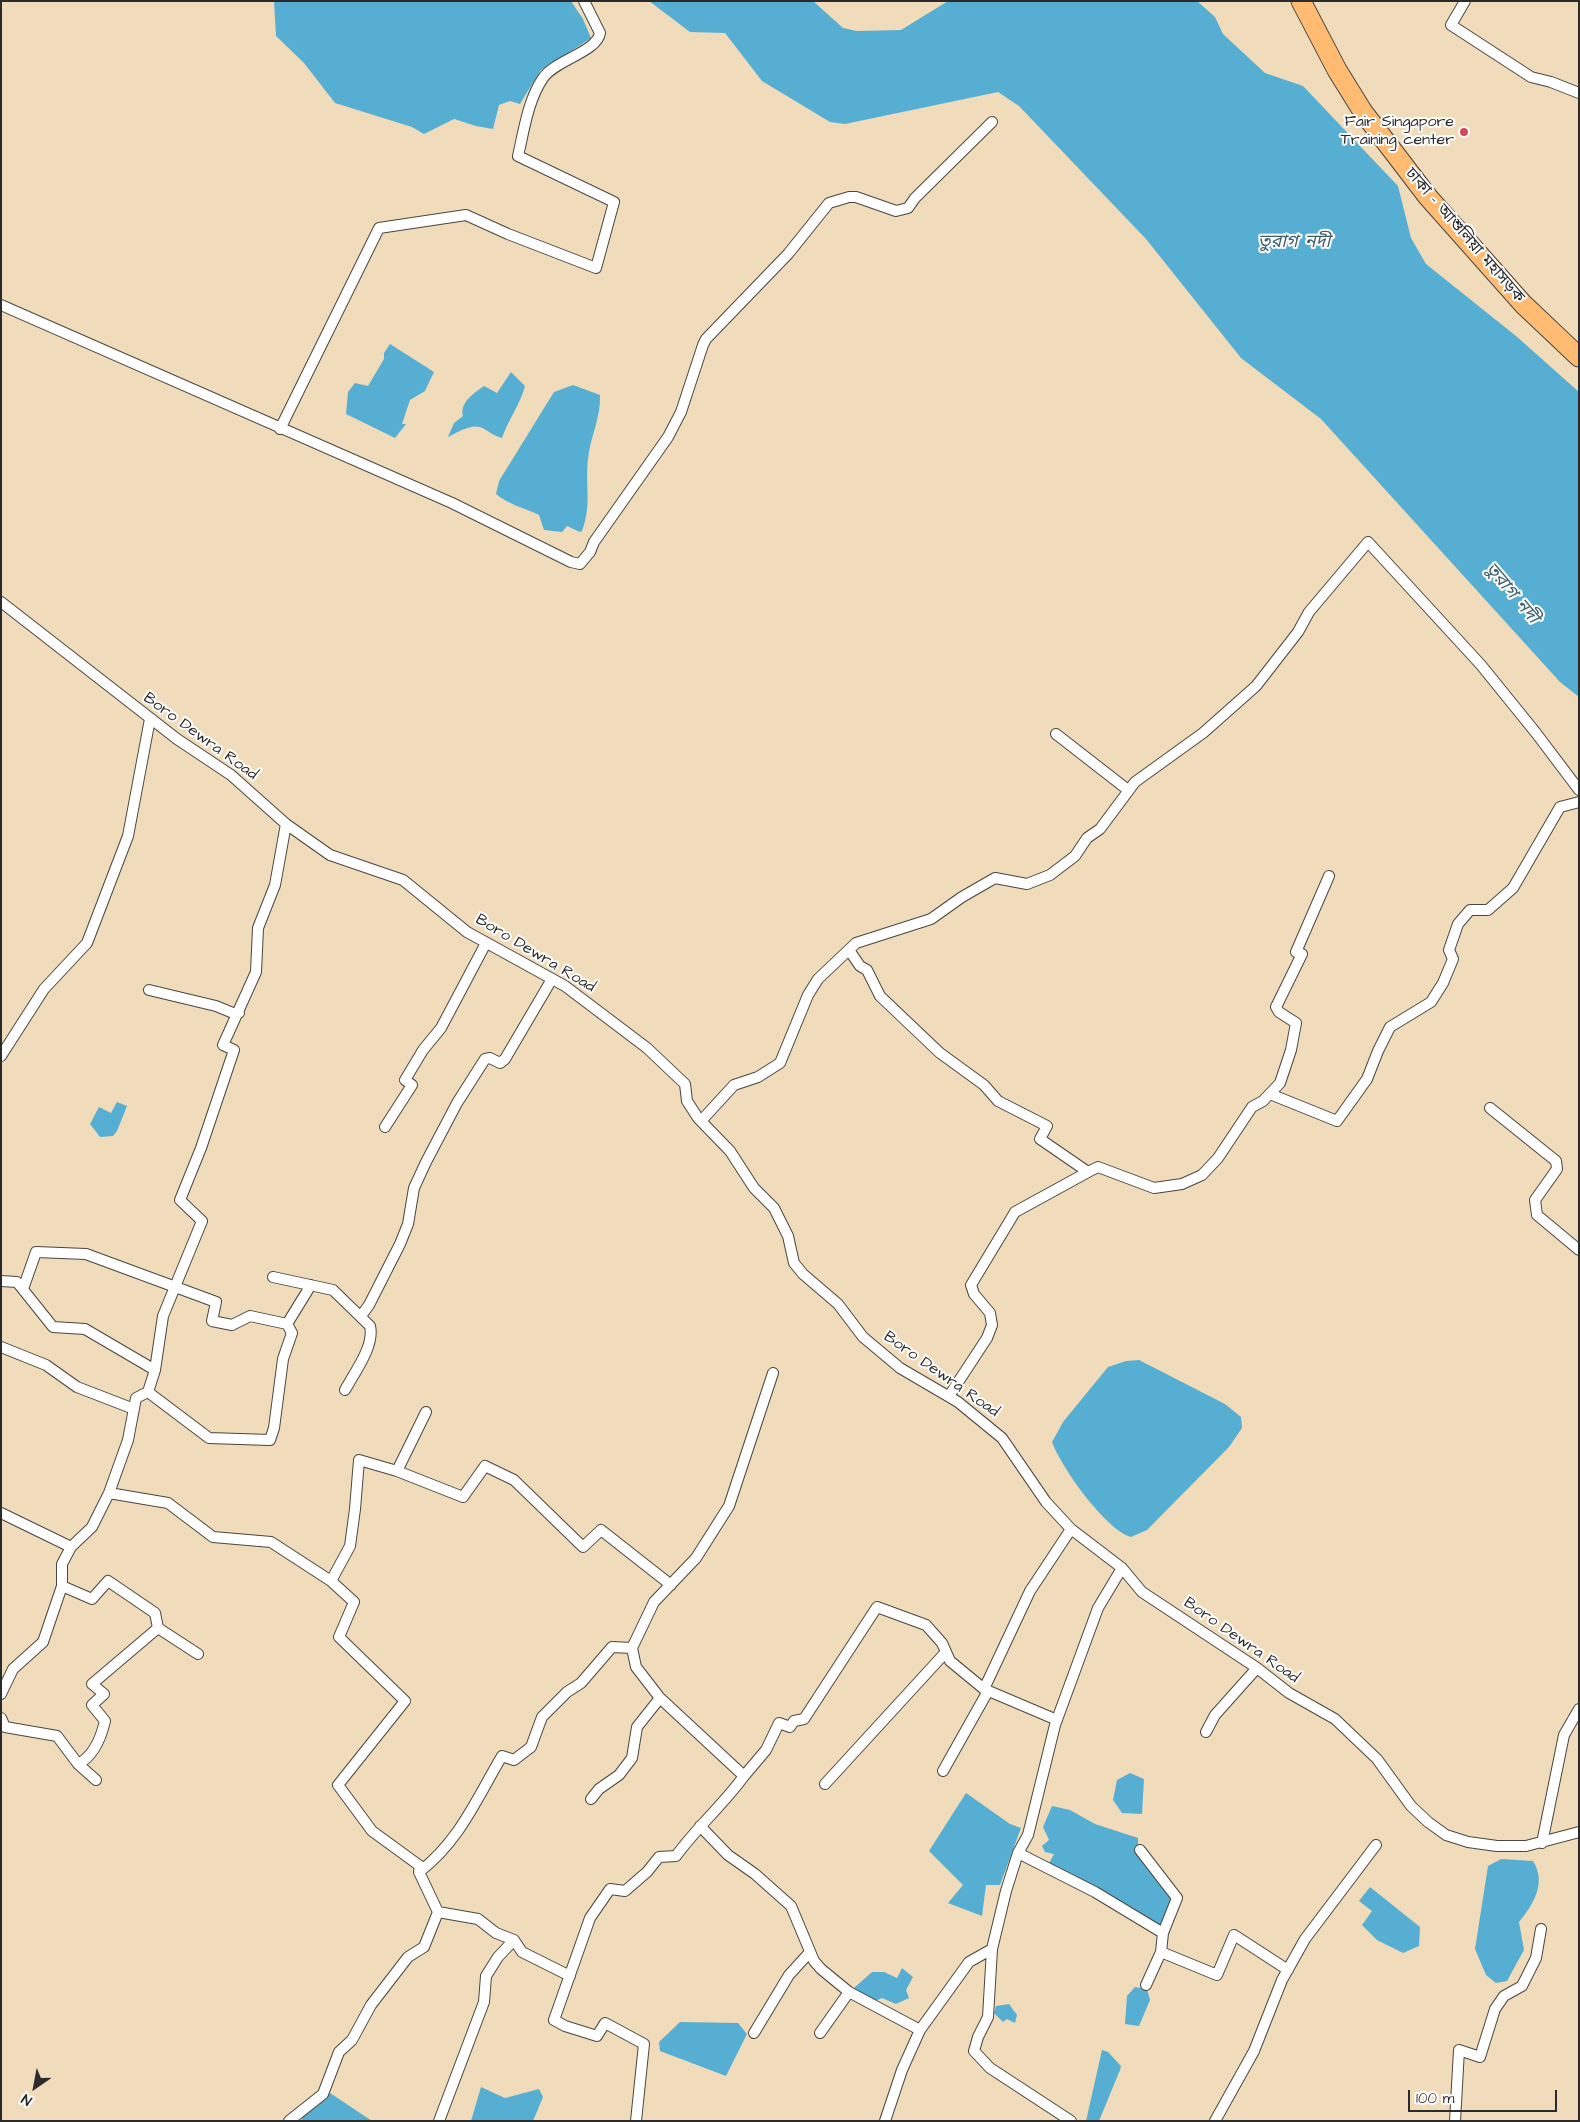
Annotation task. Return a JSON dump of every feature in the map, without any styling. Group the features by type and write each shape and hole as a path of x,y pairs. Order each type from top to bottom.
{"highway":[{"name":"ঢাকা - আশুলিয়া মহাসড়ক","path":"1302,1 1337,70 1363,112 1422,190 1523,304 1579,357"}],"street":[{"path":"280,429 379,228 426,219 466,215 508,234 596,268 614,202 518,156 527,116 544,77 560,63 589,48 599,39 600,33 584,1"},
{"path":"1466,1 1451,25 1531,77 1552,82 1579,93"},
{"path":"1,305 452,503 571,562 580,564 668,437 681,412 702,345 706,339 788,254 829,203 849,196 896,211 908,208 915,198 992,122"},
{"path":"700,1121 734,1085 758,1077 780,1063 808,995 818,979 856,943 931,919 962,897 996,878 1027,884 1050,875 1075,856 1087,838 1100,829 1128,790 1157,764 1204,733 1256,686 1298,632 1309,612 1368,542 1481,665 1579,790"},
{"name":"Boro Dewra Road","path":"1,602 150,719 231,775 286,824 330,855 403,880 467,932 552,979 605,1014 668,1066 685,1084 687,1101 700,1121 730,1151 754,1188 774,1208 788,1236 794,1262 803,1274 838,1304 863,1337 900,1368 949,1396 1002,1438 1046,1502 1071,1529 1122,1568 1142,1592 1257,1668 1289,1693 1336,1719 1377,1760 1411,1806 1446,1835 1468,1842 1497,1846 1526,1846 1579,1832"},
{"path":"1,1056 44,989 87,942 128,836 150,719"},
{"path":"1056,734 1128,790"},
{"path":"1270,1094 1337,1121 1340,1119 1349,1102 1367,1079 1390,1027 1431,1002 1439,991 1453,959 1449,950 1461,920 1470,910 1488,910 1513,888 1560,807 1579,802"},
{"path":"1,1694 13,1669 43,1642 62,1586 62,1564 70,1547 92,1527 109,1492 128,1440 136,1398 148,1392 155,1370 163,1316 202,1221 180,1200 201,1148 234,1050 223,1044 239,1013 256,972 258,928 275,885 286,824"},
{"path":"949,1396 987,1338 992,1326 990,1313 974,1294 971,1285 1015,1212 1098,1166 1154,1188 1182,1184 1202,1175 1218,1158 1252,1107 1264,1101 1280,1083 1296,1023 1279,1012 1276,1007 1302,954 1296,952 1329,876"},
{"path":"385,1126 412,1085 405,1080 423,1050 441,1028 486,943"},
{"path":"849,950 860,966 867,970 876,984 880,996 940,1053 984,1085 998,1101 1047,1126 1040,1139 1088,1172"},
{"path":"361,1316 400,1244 408,1224 414,1188 457,1103 485,1059 490,1058 500,1062 505,1059 552,979"},
{"path":"149,990 216,1006 233,1014 239,1013"},
{"path":"1490,1108 1556,1161 1557,1169 1535,1200 1537,1215 1579,1250"},
{"path":"23,1289 36,1252 86,1254 216,1302 212,1321 232,1325 250,1316 287,1324 292,1332 283,1359 274,1428 270,1440 209,1438 148,1392"},
{"path":"273,1277 333,1290 370,1326 372,1332 368,1345 345,1390"},
{"path":"1,1281 17,1282 53,1327 85,1329 155,1370"},
{"path":"287,1324 311,1285"},
{"path":"1,1348 46,1365 77,1387 134,1409"},
{"path":"744,1776 660,1698 636,1667 632,1648 654,1602 696,1558 729,1506 773,1373"},
{"path":"397,1471 426,1412"},
{"path":"331,1581 350,1546 359,1460 397,1471 463,1497 485,1466 514,1480 584,1547 601,1530 671,1585"},
{"path":"109,1492 168,1503 212,1537 271,1542 331,1581 354,1602 339,1636 405,1701 338,1785 372,1831 420,1866 419,1872 438,1912 424,1946 408,1957 372,2005 352,2040 339,2052 323,2094 289,2121"},
{"path":"1,1513 70,1547"},
{"path":"943,1771 986,1690 1030,1591 1071,1529"},
{"path":"1071,2121 990,2068 974,2051 978,2037 988,2017 992,1949 1018,1853 1028,1835 1057,1720 1098,1608 1122,1568"},
{"path":"62,1586 92,1599 108,1581 155,1613 158,1628 198,1654"},
{"path":"636,2121 644,2044 605,2023 597,2036 565,2026 554,2020 590,1918 610,1889 625,1891 647,1872 659,1857 676,1856 700,1826 726,1801 766,1750 779,1723 790,1727 794,1721 804,1719 878,1606 926,1625 942,1643 950,1661 986,1690 1057,1720"},
{"path":"78,1764 87,1760 102,1737 105,1721 92,1705 104,1694 92,1684 158,1628"},
{"path":"419,1872 438,1857 465,1822 502,1756 514,1760 531,1746 542,1717 567,1692 581,1683 612,1647 632,1648"},
{"path":"825,1784 946,1652"},
{"path":"1206,1732 1215,1715 1257,1668"},
{"path":"591,1799 599,1788 620,1775 632,1758 637,1727 660,1698"},
{"path":"1542,1843 1564,1735 1579,1709"},
{"path":"1,1718 5,1727 58,1736 78,1764 96,1780"},
{"path":"700,1826 728,1855 755,1874 791,1906 814,1961 821,1970 849,1992 920,2030"},
{"path":"1215,2121 1254,2051 1269,2010 1305,1939 1376,1845"},
{"path":"1140,1850 1177,1898 1163,1933 1161,1952 1146,1985"},
{"path":"1018,1853 1095,1892 1163,1933"},
{"path":"438,1912 478,1919 496,1933 514,1940 522,1952 570,1976"},
{"path":"1455,2121 1459,2050 1480,2057 1495,2009 1504,1996 1522,1986 1536,1958 1541,1929"},
{"path":"1161,1952 1217,1975 1234,1935 1288,1970"},
{"path":"439,2121 484,2002 486,1976 498,1958 514,1940"},
{"path":"886,2121 902,2070 920,2030 969,1962 992,1949"},
{"path":"754,2033 789,1975 810,1952"},
{"path":"820,2033 849,1992"}],"water":[{"path":"274,1 571,1 583,19 591,38 540,71 520,104 510,101 499,105 493,129 454,119 424,134 412,127 335,103 304,63 276,36"},
{"name":"তুরাগ নদী","path":"649,1 813,1 843,28 857,31 901,30 948,1 1197,1 1215,17 1223,34 1265,73 1303,86 1398,186 1411,238 1426,264 1516,336 1579,392 1579,697 1560,682 1321,419 1241,358 1146,239 1019,106 998,92 845,124 830,122 762,81 725,33 690,32"},
{"path":"390,344 434,372 425,391 410,400 402,424 406,424 395,438 346,414 348,392 355,383 368,386 384,359 384,353"},
{"path":"511,372 525,386 502,438 476,426 463,429 448,437 454,423 463,416 463,407 469,398 484,386 497,393"},
{"path":"573,385 600,395 599,412 588,459 587,513 582,531 580,532 567,526 562,532 544,530 539,515 511,503 496,494 499,481 554,392"},
{"path":"117,1102 127,1106 117,1131 113,1136 100,1137 90,1124 99,1107 111,1113"},
{"path":"1139,1360 1225,1404 1241,1417 1242,1428 1229,1447 1147,1530 1131,1537 1121,1532 1109,1522 1085,1496 1064,1466 1052,1442 1063,1422 1108,1367 1126,1361"},
{"path":"1130,1773 1144,1779 1142,1814 1122,1813 1113,1800 1117,1780"},
{"path":"966,1793 1010,1824 1021,1828 1000,1885 986,1885 982,1916 948,1903 963,1885 929,1851"},
{"path":"1052,1806 1070,1810 1095,1824 1138,1838 1138,1850 1174,1897 1163,1929 1048,1865 1054,1854 1045,1852 1042,1846 1049,1840 1043,1827"},
{"path":"1501,1859 1533,1861 1539,1877 1533,1901 1519,1922 1524,1950 1507,1981 1496,1983 1486,1975 1475,1949 1488,1866"},
{"path":"1370,1887 1420,1927 1419,1946 1403,1953 1377,1940 1362,1925 1372,1911 1359,1901"},
{"path":"902,1968 913,1977 906,1990 909,1998 896,2004 882,1998 873,2002 863,1998 854,1988 872,1972 884,1972 897,1978"},
{"path":"1135,1987 1147,1989 1150,2000 1139,2026 1125,2024 1127,1996"},
{"path":"1009,2004 1017,2015 1015,2023 1007,2019 1003,2022 994,2013 996,2006"},
{"path":"680,2022 738,2023 747,2034 726,2076 660,2051 659,2042"},
{"path":"1102,2050 1108,2052 1121,2066 1099,2121 1086,2121"},
{"path":"481,2087 505,2098 539,2089 543,2097 533,2121 471,2121"},
{"path":"330,2093 372,2121 303,2121 300,2116"}],"place":[{"name":"Fair Singapore Training center","path":"1464,132"}]}
